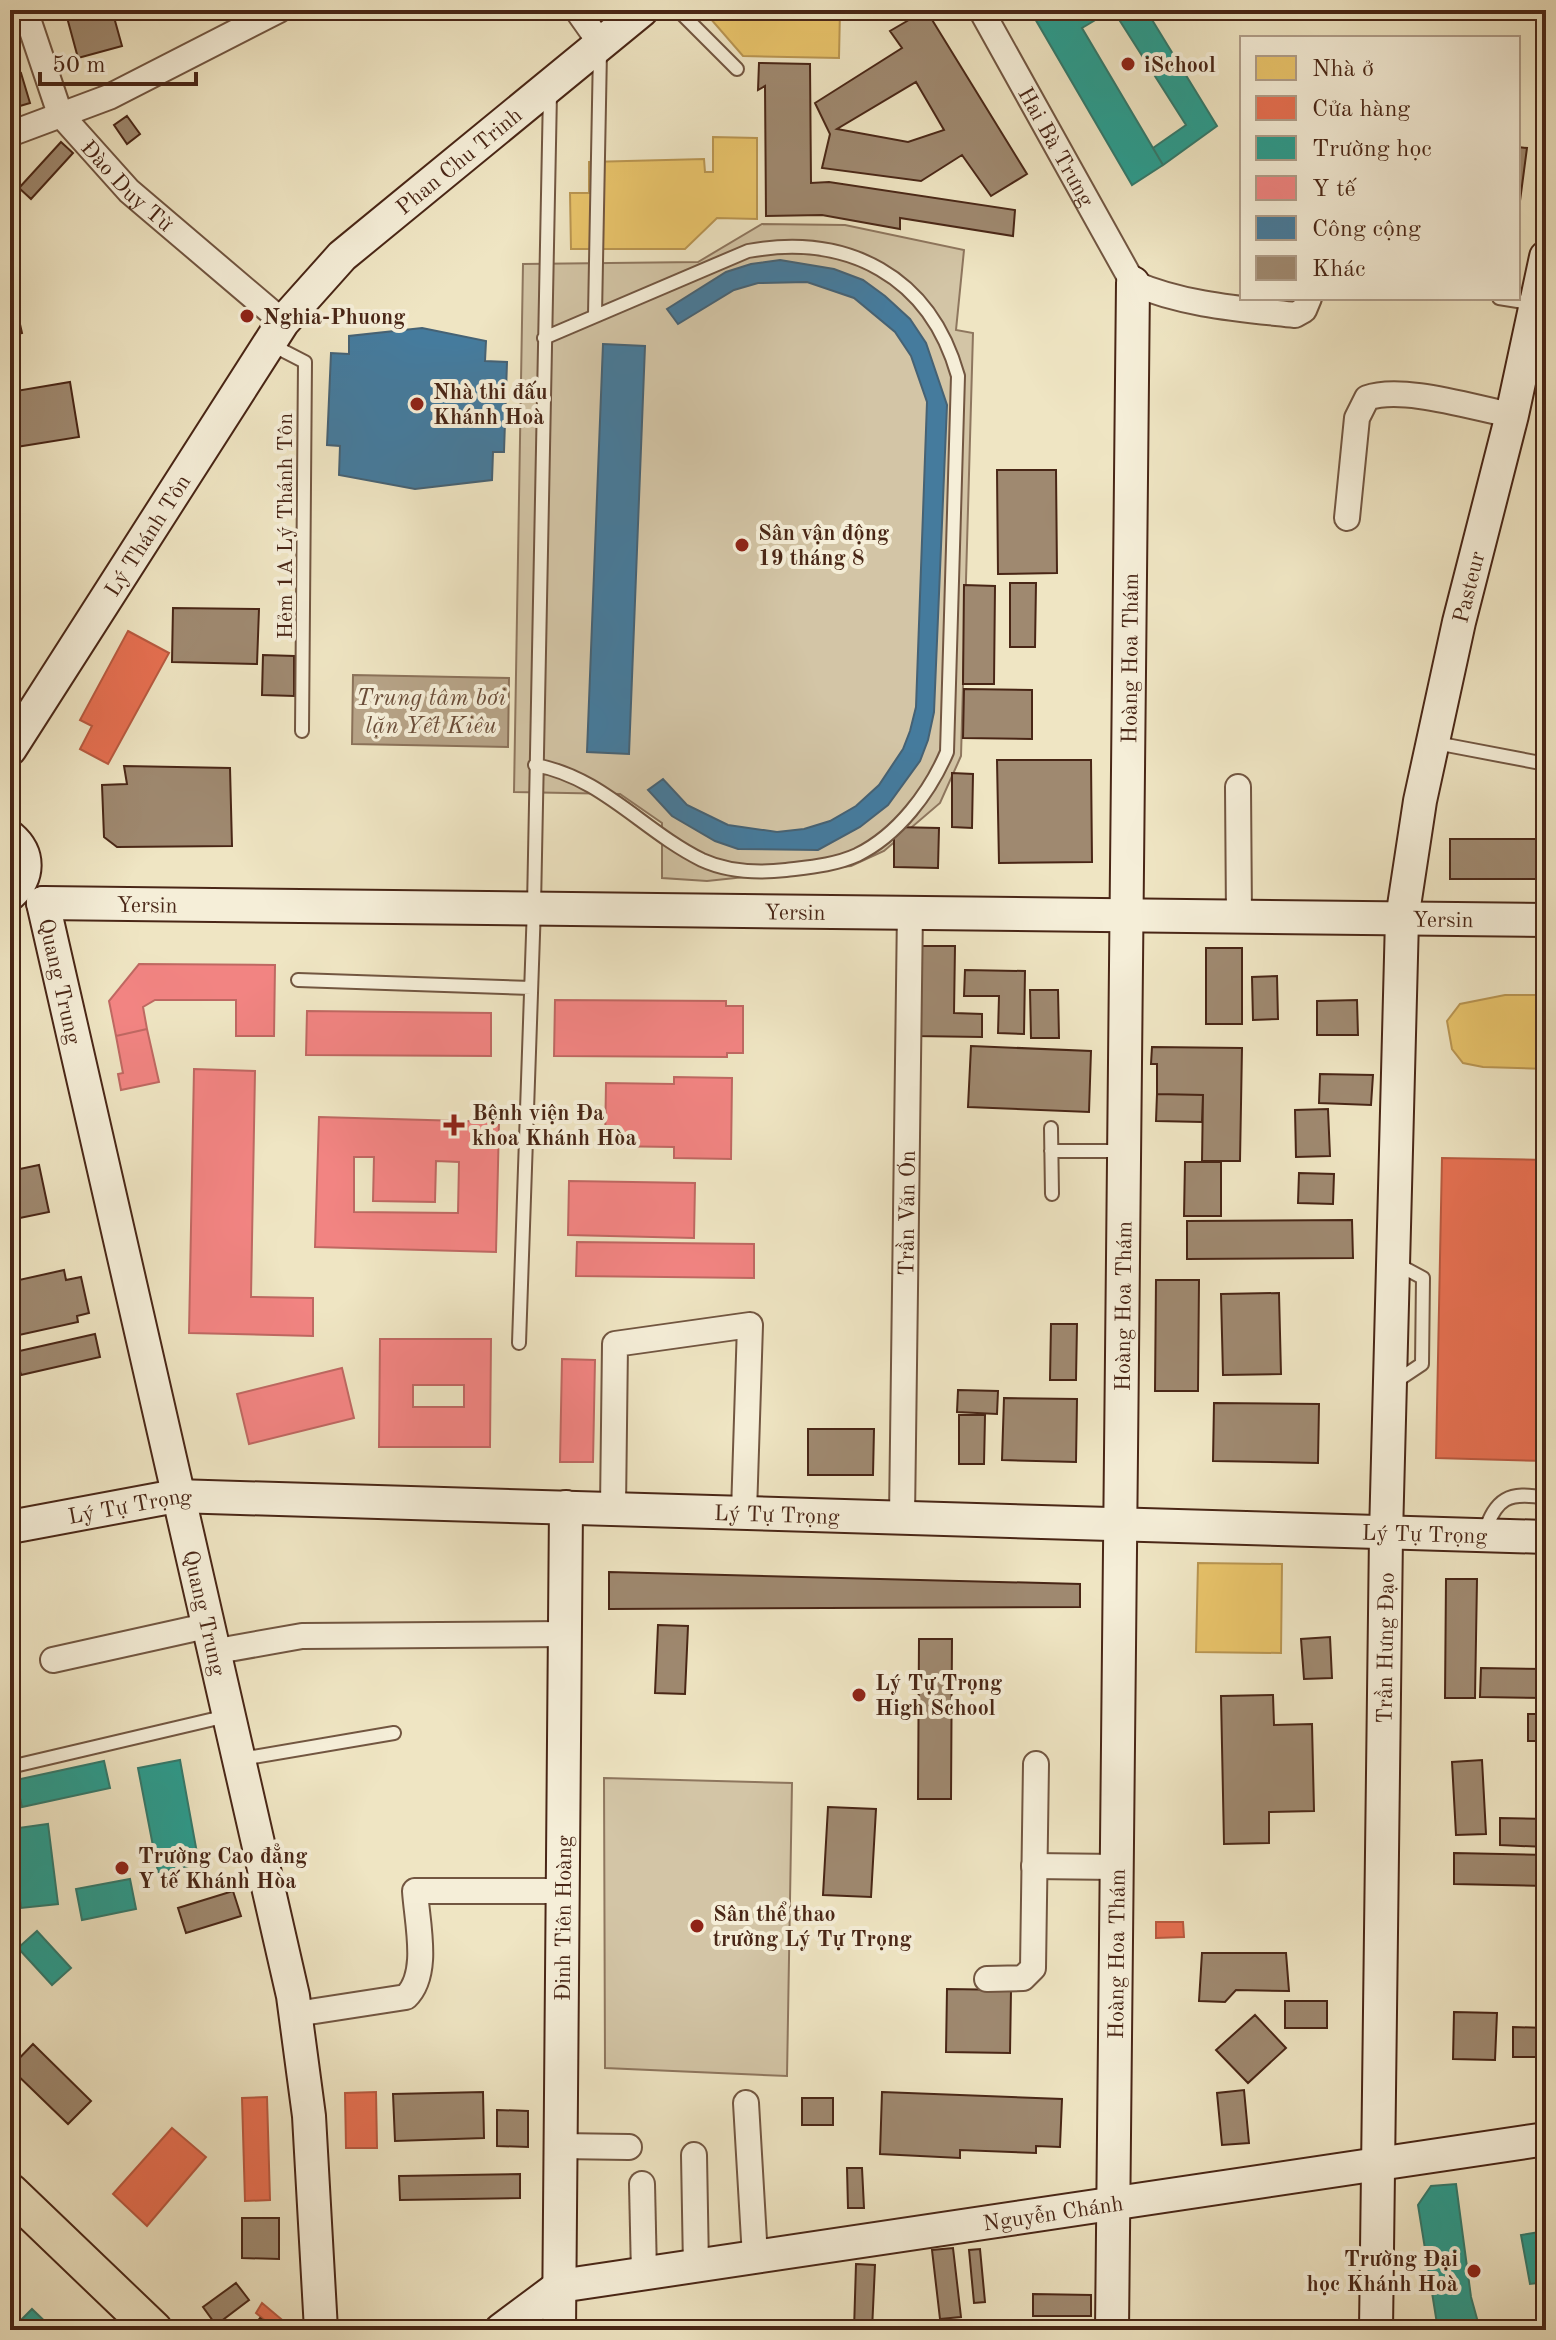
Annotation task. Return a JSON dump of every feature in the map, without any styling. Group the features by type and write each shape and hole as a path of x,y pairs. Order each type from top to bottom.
{"main road":[{"path":"11,2184 154,2330"}],"street":[{"name":"Đào Duy Từ","path":"25,10 60,114 129,191 276,333"},
{"path":"10,134 109,97 279,10"},
{"path":"577,10 601,44"},
{"name":"Phan Chu Trinh","path":"276,333 342,256 642,10"},
{"name":"Hai Bà Trưng","path":"981,10 1133,283"},
{"name":"Pasteur","path":"1402,919 1433,742 1459,622 1512,415 1546,257"},
{"path":"1133,283 1154,292 1224,307 1295,315 1304,310 1308,300"},
{"name":"Hoàng Hoa Thám","path":"1112,2330 1133,283"},
{"name":"Lý Thánh Tôn","path":"10,749 276,333"},
{"path":"1347,518 1357,418 1367,398 1379,394 1430,399 1512,415"},
{"path":"1238,787 1239,917"},
{"name":"Quang Trung","path":"10,837 24,858 24,893 176,1496 296,2014 309,2116 321,2330"},
{"name":"Yersin","path":"24,893 534,906 1546,920"},
{"name":"Trần Văn Ơn","path":"902,1517 910,910"},
{"name":"Trần Hưng Đạo","path":"1376,2330 1386,1535 1402,919"},
{"path":"613,1507 615,1344 750,1325 744,1512"},
{"name":"Lý Tự Trọng","path":"10,1527 176,1496 613,1507 1386,1535 1546,1537"},
{"name":"Đinh Tiên Hoàng","path":"559,2330 566,1507"},
{"path":"53,1660 209,1639 564,1634"},
{"path":"987,1979 1023,1978 1033,1968 1036,1764"},
{"path":"1034,1866 1117,1867"},
{"path":"296,2014 406,1997 416,1987 420,1973 415,1891 562,1891"},
{"path":"746,2103 755,2257"},
{"name":"Nguyễn Chánh","path":"560,2286 1546,2139"},
{"path":"560,2146 629,2147"},
{"path":"694,2155 696,2267"},
{"path":"642,2184 644,2274"},
{"path":"501,2330 560,2286"}],"lane":[{"path":"678,10 737,69"},
{"path":"595,315 601,44"},
{"path":"519,1343 534,906 550,85"},
{"path":"535,765 580,778 704,861 731,870 770,871 825,865 858,854 916,805 934,784 947,752 958,376 940,329 920,299 854,254 816,247 778,246 748,251 544,338"},
{"path":"1510,300 1537,305"},
{"name":"Hẻm 1A Lý Thánh Tôn","path":"276,333 305,362 302,731"},
{"path":"1433,742 1546,764"},
{"path":"298,980 531,988"},
{"path":"1051,1128 1052,1194"},
{"path":"1051,1151 1125,1152"},
{"path":"1484,1536 1492,1511 1503,1499 1529,1495 1546,1498"},
{"path":"10,1652 13,1664 10,1665"},
{"path":"10,1767 227,1716"},
{"path":"238,1759 394,1733"}],"shaded area":[{"name":"Sân vận động 19 tháng 8","path":"762,224 845,225 964,250 956,330 973,333 961,756 940,803 884,851 851,866 707,881 662,878 662,823 620,794 514,792 523,264 698,262"},
{"name":"Sân thể thao trường Lý Tự Trọng","path":"604,1778 792,1783 787,2076 605,2068"}],"water":[{"name":"Trung tâm bơi lặn Yết Kiêu","path":"353,675 509,678 508,747 352,744"}],"building: Nhà ở":[{"path":"703,10 840,10 839,58 743,56"},
{"path":"713,137 757,138 757,219 717,218 685,249 571,249 570,193 589,193 589,162 704,159 705,172 713,172"},
{"path":"1505,995 1546,995 1546,1069 1483,1067 1463,1063 1452,1049 1447,1021 1460,1004"},
{"path":"1198,1563 1282,1564 1281,1653 1196,1652"}],"building: Cửa hàng":[{"path":"128,631 169,653 108,764 80,749 92,726 80,720"},
{"path":"1442,1158 1546,1160 1546,1461 1436,1458"},
{"path":"1156,1922 1183,1922 1184,1937 1156,1938"},
{"path":"376,2092 377,2148 346,2148 345,2093"},
{"path":"267,2097 270,2200 245,2201 242,2098"},
{"path":"172,2128 206,2157 147,2226 113,2194"},
{"path":"262,2303 287,2324 288,2330 277,2330 256,2313"}],"building: Trường học":[{"path":"1046,10 1112,10 1082,28 1163,165 1132,185 1034,17"},
{"path":"1113,10 1146,10 1217,126 1163,165 1153,148 1186,125"},
{"path":"180,1760 199,1864 158,1872 138,1768"},
{"path":"104,1761 110,1788 22,1807 16,1780"},
{"path":"48,1824 58,1904 21,1908 11,1829"},
{"path":"130,1879 136,1909 82,1920 76,1889"},
{"path":"37,1931 71,1968 52,1985 18,1948"},
{"path":"1456,2184 1471,2297 1479,2326 1546,2319 1546,2330 1438,2330 1418,2205 1431,2186"},
{"path":"1546,2231 1546,2282 1530,2284 1521,2235"},
{"path":"32,2309 54,2330 11,2330"}],"building: Y tế":[{"path":"139,964 275,965 274,1036 236,1036 236,1000 155,1000 143,1007 147,1029 116,1036 109,1001"},
{"path":"555,1000 726,1001 726,1006 743,1006 743,1053 727,1053 727,1057 554,1056"},
{"path":"307,1011 491,1013 491,1056 306,1055"},
{"path":"147,1029 159,1082 121,1090 118,1074 123,1073 116,1036"},
{"path":"194,1069 255,1071 251,1297 313,1298 313,1336 189,1333"},
{"path":"674,1077 732,1078 731,1159 674,1158 674,1147 605,1146 606,1083 674,1084"},
{"path":"319,1117 499,1122 496,1252 315,1247","holes":["354,1157 374,1157 373,1201 435,1202 436,1161 459,1162 458,1213 354,1212"]},
{"path":"569,1181 695,1183 694,1238 568,1235"},
{"path":"577,1242 754,1244 754,1278 576,1276"},
{"path":"380,1339 491,1339 490,1447 379,1447","holes":["413,1385 464,1385 464,1407 413,1407"]},
{"path":"562,1359 595,1360 593,1462 560,1462"},
{"path":"342,1368 354,1418 249,1444 237,1394"}],"building: Công cộng":[{"path":"780,260 834,269 863,280 885,296 910,319 926,343 947,405 934,712 928,740 920,761 888,805 860,827 818,850 738,849 715,841 672,816 648,790 663,779 687,805 728,825 777,832 804,829 830,821 856,806 879,785 903,749 916,707 927,402 911,356 895,332 854,298 807,282 758,283 734,290 678,324 667,309 726,272"},
{"name":"Nhà thi đấu Khánh Hoà","path":"422,328 486,341 485,361 507,362 504,452 493,452 492,480 415,489 339,475 340,446 327,445 331,353 349,354 349,336"},
{"path":"603,344 645,346 629,754 587,752"}],"building: Khác":[{"path":"65,10 112,10 122,46 78,58"},
{"path":"926,10 1027,174 991,196 962,155 921,181 822,168 830,134 815,103 902,48 890,31","holes":["916,82 944,130 908,142 837,129"]},
{"path":"759,63 810,64 811,183 829,182 1015,210 1013,236 900,218 900,229 822,215 766,216 765,86 758,90"},
{"path":"21,73 30,103 10,109 10,76"},
{"path":"127,116 140,134 127,144 114,125"},
{"path":"61,142 73,153 31,199 19,188"},
{"path":"1520,147 1527,148 1520,201"},
{"path":"15,302 22,333 10,336 10,303"},
{"path":"70,382 79,437 10,448 10,392"},
{"path":"997,470 1056,470 1057,573 998,574"},
{"path":"1010,583 1036,583 1035,647 1010,647"},
{"path":"964,585 995,586 994,684 963,684"},
{"path":"173,608 259,609 257,664 172,662"},
{"path":"263,655 294,656 294,696 262,695"},
{"path":"964,689 1032,690 1032,739 963,738"},
{"path":"997,760 1091,760 1092,862 999,863"},
{"path":"124,766 230,768 232,846 117,847 104,837 102,785 127,784"},
{"path":"952,773 973,774 972,828 952,827"},
{"path":"894,827 939,828 938,868 894,867"},
{"path":"1450,839 1546,839 1546,879 1450,879"},
{"path":"916,946 955,946 954,1013 982,1014 982,1037 914,1036"},
{"path":"1206,948 1242,948 1242,1024 1206,1024"},
{"path":"965,970 1025,971 1024,1034 998,1033 999,996 964,996"},
{"path":"1277,976 1278,1019 1253,1020 1252,977"},
{"path":"1030,990 1058,990 1059,1038 1031,1038"},
{"path":"1357,1000 1358,1035 1317,1035 1317,1001"},
{"path":"971,1046 1091,1051 1089,1112 968,1107"},
{"path":"1152,1047 1242,1048 1240,1161 1202,1161 1203,1095 1157,1094 1157,1064 1151,1064"},
{"path":"1320,1074 1373,1075 1371,1105 1319,1103"},
{"path":"1157,1094 1203,1095 1202,1122 1156,1121"},
{"path":"1328,1109 1330,1156 1296,1157 1295,1110"},
{"path":"1185,1162 1221,1162 1221,1216 1184,1216"},
{"path":"39,1165 49,1212 10,1220 10,1171"},
{"path":"1299,1173 1334,1174 1333,1204 1298,1203"},
{"path":"1352,1220 1353,1258 1187,1259 1187,1221"},
{"path":"64,1270 66,1280 81,1277 89,1313 77,1316 78,1322 10,1337 10,1282"},
{"path":"1156,1280 1199,1280 1198,1391 1155,1391"},
{"path":"1279,1293 1281,1374 1223,1375 1221,1294"},
{"path":"1051,1324 1077,1324 1076,1380 1050,1380"},
{"path":"95,1334 100,1357 21,1375 15,1352"},
{"path":"958,1390 998,1391 997,1414 957,1412"},
{"path":"1004,1398 1077,1399 1076,1462 1002,1460"},
{"path":"1214,1403 1319,1404 1318,1463 1213,1461"},
{"path":"959,1415 985,1415 984,1464 959,1464"},
{"path":"808,1429 874,1429 873,1475 808,1475"},
{"path":"609,1572 1080,1584 1080,1607 609,1609"},
{"path":"1446,1579 1477,1579 1475,1698 1445,1698"},
{"path":"658,1625 688,1626 685,1694 655,1693"},
{"path":"1330,1637 1332,1678 1304,1679 1301,1639"},
{"path":"919,1639 952,1639 951,1799 918,1799"},
{"path":"1481,1668 1546,1669 1546,1698 1480,1697"},
{"path":"1273,1695 1274,1725 1312,1724 1314,1811 1269,1812 1269,1843 1224,1844 1221,1696"},
{"path":"1528,1714 1546,1714 1546,1741 1528,1741"},
{"path":"1482,1760 1486,1834 1456,1835 1452,1762"},
{"path":"828,1807 876,1809 871,1897 823,1895"},
{"path":"1500,1818 1546,1819 1546,1847 1500,1845"},
{"path":"1454,1853 1546,1855 1546,1886 1454,1884"},
{"path":"233,1891 241,1916 186,1933 178,1908"},
{"path":"1202,1953 1286,1953 1289,1991 1236,1990 1225,2002 1199,2001"},
{"path":"947,1989 1011,1990 1010,2053 946,2052"},
{"path":"1285,2001 1327,2001 1327,2028 1285,2028"},
{"path":"1454,2012 1497,2013 1495,2060 1453,2059"},
{"path":"1255,2015 1286,2048 1248,2083 1216,2050"},
{"path":"1513,2027 1546,2028 1546,2057 1513,2057"},
{"path":"33,2044 91,2101 68,2124 10,2068"},
{"path":"1244,2090 1249,2143 1222,2145 1217,2093"},
{"path":"483,2092 484,2138 395,2141 393,2094"},
{"path":"882,2092 1062,2099 1060,2147 1036,2146 1036,2153 960,2150 960,2158 880,2154"},
{"path":"802,2098 833,2098 833,2125 802,2125"},
{"path":"497,2110 528,2111 528,2147 497,2146"},
{"path":"847,2168 862,2168 864,2208 848,2208"},
{"path":"520,2174 520,2198 400,2200 399,2176"},
{"path":"242,2218 279,2218 279,2259 242,2258"},
{"path":"953,2248 961,2317 940,2319 932,2250"},
{"path":"980,2249 985,2302 974,2303 969,2250"},
{"path":"856,2264 875,2265 872,2330 854,2330"},
{"path":"236,2283 249,2300 216,2325 203,2307"},
{"path":"1033,2294 1091,2295 1091,2316 1033,2316"},
{"path":"260,2318 272,2327 270,2330 250,2330"},
{"path":"1154,2322 1197,2323 1196,2330 1154,2330"},
{"path":"1208,2322 1293,2325 1293,2330 1208,2330"},
{"path":"696,2325 834,2328 696,2330"},
{"path":"348,2327 387,2327 387,2330 348,2330"}],"place":[{"name":"iSchool","path":"1128,64"},
{"name":"Nghia-Phuong","path":"247,316"},
{"name":"Nhà thi đấu Khánh Hoà","path":"417,404"},
{"name":"Sân vận động 19 tháng 8","path":"742,545"},
{"name":"Bệnh viện Đa khoa Khánh Hòa","path":"454,1125"},
{"name":"Lý Tự Trọng High School","path":"859,1695"},
{"name":"Trường Cao đẳng Y tế Khánh Hòa","path":"122,1868"},
{"name":"Sân thể thao trường Lý Tự Trọng","path":"697,1926"},
{"name":"Trường Đại học Khánh Hoà","path":"1474,2271"}]}
